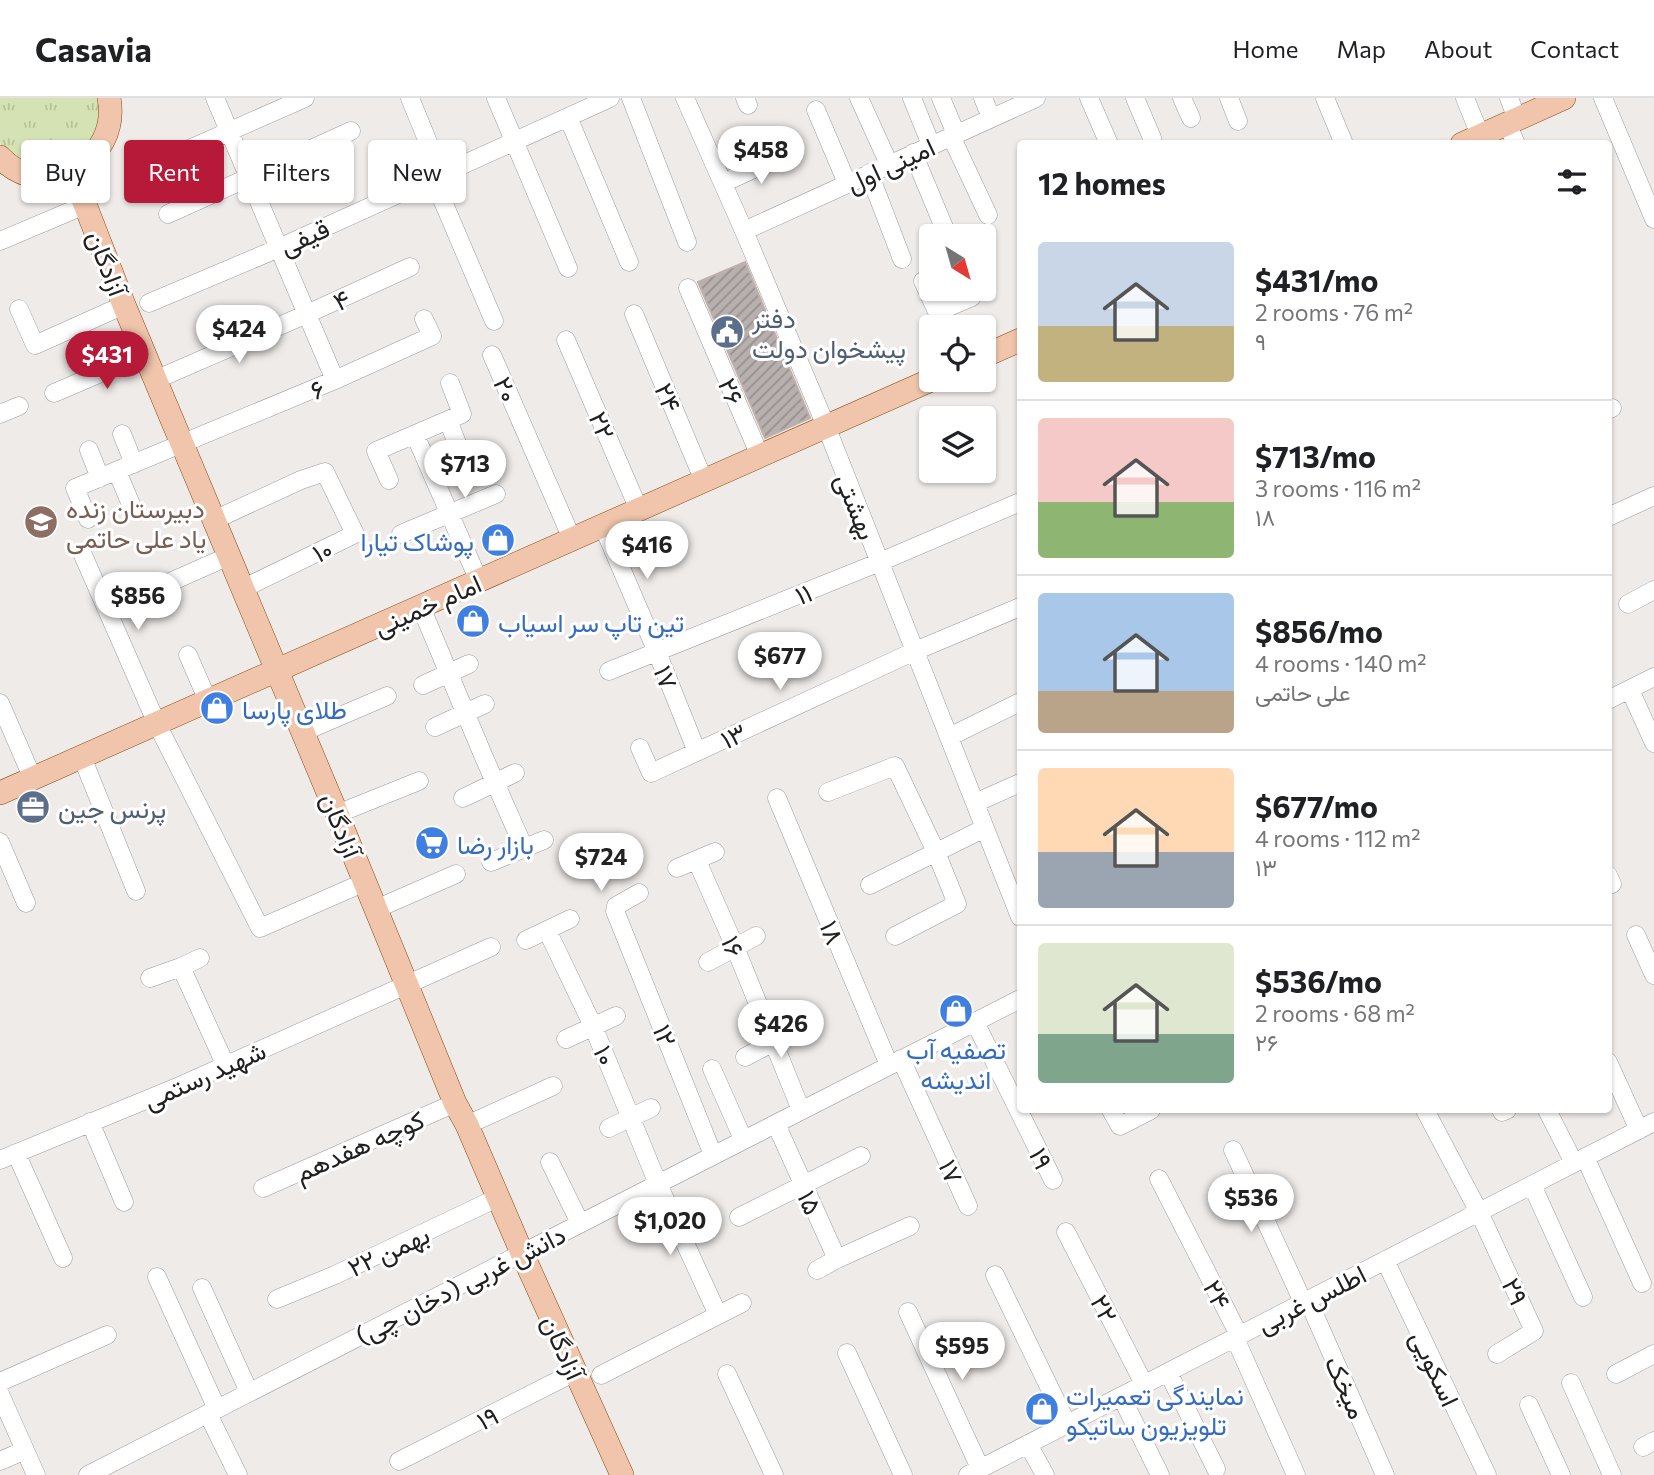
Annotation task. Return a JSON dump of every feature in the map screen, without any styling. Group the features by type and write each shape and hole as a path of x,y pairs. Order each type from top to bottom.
{"main road":[{"path":"104,140 109,129 109,98"},
{"path":"1471,139 1557,99"},
{"path":"0,156 21,171"},
{"name":"آزادگان","path":"85,205 455,1102 622,1475"},
{"path":"996,351 1017,341"},
{"name":"امام خمینی","path":"0,793 919,385"}],"street":[{"path":"215,98 238,153"},
{"path":"209,140 304,98"},
{"path":"410,98 425,140"},
{"path":"496,98 568,268"},
{"name":"قیفی","path":"466,163 610,98"},
{"path":"631,98 687,242"},
{"name":"بهشتی","path":"685,98 826,426 1017,910"},
{"path":"859,98 888,164"},
{"path":"912,98 931,145"},
{"path":"941,98 953,135 988,215"},
{"path":"983,98 992,117"},
{"name":"امینی اول","path":"744,231 1034,98"},
{"path":"1089,98 1107,140"},
{"path":"1135,98 1152,138"},
{"path":"1182,98 1191,118"},
{"path":"1229,98 1238,121"},
{"path":"1325,98 1342,140"},
{"path":"1465,98 1471,139"},
{"path":"1603,98 1654,219"},
{"path":"816,110 848,183"},
{"path":"568,117 629,262"},
{"path":"331,140 351,131"},
{"path":"913,153 943,224"},
{"path":"723,183 784,155"},
{"path":"869,173 902,259"},
{"path":"168,214 238,182"},
{"path":"259,203 335,380"},
{"name":"قیفی","path":"149,303 378,203"},
{"path":"448,203 494,321"},
{"path":"0,241 85,205"},
{"name":"۴","path":"155,380 410,267"},
{"name":"۲۶","path":"688,288 760,456"},
{"path":"947,315 966,301"},
{"path":"19,309 36,345 124,304"},
{"name":"۲۴","path":"634,314 704,481"},
{"name":"۶","path":"183,444 432,336 424,319"},
{"name":"۲۲","path":"566,340 639,510"},
{"path":"54,393 145,354"},
{"name":"۲۰","path":"492,355 572,539"},
{"path":"388,480 376,451 462,414 450,383"},
{"path":"0,415 19,406"},
{"path":"448,420 458,446"},
{"path":"122,435 134,464"},
{"path":"415,435 479,581"},
{"path":"88,519 75,488 183,444"},
{"path":"89,450 131,507"},
{"name":"۱۰","path":"214,520 301,480 325,472 355,534 242,589"},
{"path":"401,534 496,494"},
{"path":"1612,515 1654,496"},
{"name":"۱۱","path":"610,671 1017,503"},
{"name":"۱۷","path":"603,526 697,752"},
{"path":"83,555 157,724 260,928 365,882"},
{"path":"107,610 229,555"},
{"path":"1628,604 1654,590"},
{"path":"421,607 524,848"},
{"path":"915,651 1017,608"},
{"name":"۱۳","path":"640,748 652,773 915,651"},
{"path":"188,655 208,701"},
{"path":"423,685 470,664"},
{"path":"1612,698 1654,677"},
{"path":"1630,690 1654,743"},
{"path":"303,732 387,696"},
{"path":"0,703 33,779"},
{"path":"949,737 1017,703"},
{"path":"435,727 485,704"},
{"path":"82,757 136,891"},
{"path":"828,792 895,766 936,852 957,904 895,936"},
{"path":"463,798 514,773"},
{"path":"337,814 419,781"},
{"path":"975,803 1017,784"},
{"name":"۱۸","path":"777,798 895,1062"},
{"path":"870,885 985,828"},
{"path":"491,862 544,840"},
{"path":"0,842 26,903"},
{"path":"677,868 715,852"},
{"name":"۱۶","path":"696,861 735,947 802,1110"},
{"path":"376,909 456,874"},
{"name":"۱۲","path":"639,893 616,906 615,911 713,1156"},
{"path":"526,940 570,919"},
{"name":"۱۰","path":"547,930 593,1026 658,1184 718,1315"},
{"path":"1636,935 1654,975"},
{"path":"709,962 755,936"},
{"name":"شهید رستمی","path":"8,1157 181,1085 491,947"},
{"path":"150,978 200,958"},
{"path":"181,967 226,1064"},
{"name":"دانش غربی (دخان چی)","path":"88,1475 1017,1001"},
{"path":"566,1040 616,1016"},
{"name":"۱۹","path":"975,1022 1017,1107"},
{"path":"746,1057 799,1029"},
{"name":"۱۷","path":"895,1062 968,1206"},
{"path":"712,1069 743,1139"},
{"path":"1612,1069 1646,1126"},
{"path":"467,1125 553,1086"},
{"name":"کوچه هفدهم","path":"263,1188 455,1102"},
{"path":"608,1128 651,1108"},
{"name":"۱۹","path":"1020,1113 1053,1180"},
{"path":"1113,1113 1120,1126 1145,1113"},
{"path":"1427,1113 1479,1212"},
{"path":"1549,1113 1579,1160 1642,1283"},
{"path":"90,1122 124,1202"},
{"name":"۱۵","path":"776,1124 837,1259"},
{"name":"اطلس غربی","path":"974,1472 1646,1126"},
{"path":"1233,1150 1306,1301"},
{"path":"739,1217 861,1156"},
{"path":"8,1157 63,1258"},
{"path":"550,1162 580,1223"},
{"name":"۲۴","path":"1158,1179 1237,1336 1296,1475"},
{"path":"1532,1185 1583,1297"},
{"name":"۲۲ بهمن","path":"277,1299 335,1275 497,1198"},
{"name":"۲۹","path":"1479,1212 1534,1331 1497,1354"},
{"path":"817,1270 910,1226"},
{"name":"۲۲","path":"1066,1232 1144,1384"},
{"name":"اسکویی","path":"1385,1260 1487,1475"},
{"path":"995,1275 1067,1424"},
{"path":"157,1277 238,1475"},
{"path":"202,1288 249,1392"},
{"name":"میخک","path":"1306,1301 1385,1475"},
{"path":"601,1375 742,1303"},
{"path":"908,1312 974,1472"},
{"path":"0,1382 107,1335"},
{"path":"848,1353 903,1475"},
{"path":"1616,1374 1654,1354"},
{"name":"۱۹","path":"399,1461 575,1372"},
{"path":"1168,1372 1216,1469"},
{"path":"727,1374 774,1475"},
{"path":"1572,1382 1612,1475"},
{"path":"0,1394 36,1475"},
{"path":"1121,1396 1160,1475"},
{"path":"1529,1405 1561,1475"},
{"path":"1028,1444 1045,1475"},
{"path":"0,1461 25,1450"}],"green space":[{"path":"0,98 98,98 101,109 93,140 21,140 21,160 4,149 0,143"}],"building":[{"path":"745,262 810,418 765,438 698,282"}],"place":[{"name":"دفتر پیشخوان دولت","path":"727,332"},
{"name":"دبیرستان زنده یاد علی حاتمی","path":"41,522"},
{"name":"پوشاک تیارا","path":"498,540"},
{"name":"تین تاپ سر اسیاب","path":"473,621"},
{"name":"طلای پارسا","path":"217,708"},
{"name":"پرنس جین","path":"33,807"},
{"name":"بازار رضا","path":"432,843"},
{"name":"تصفیه آب اندیشه","path":"956,1011"},
{"name":"نمایندگی تعمیرات تلویزیون ساتیکو","path":"1042,1409"}]}
